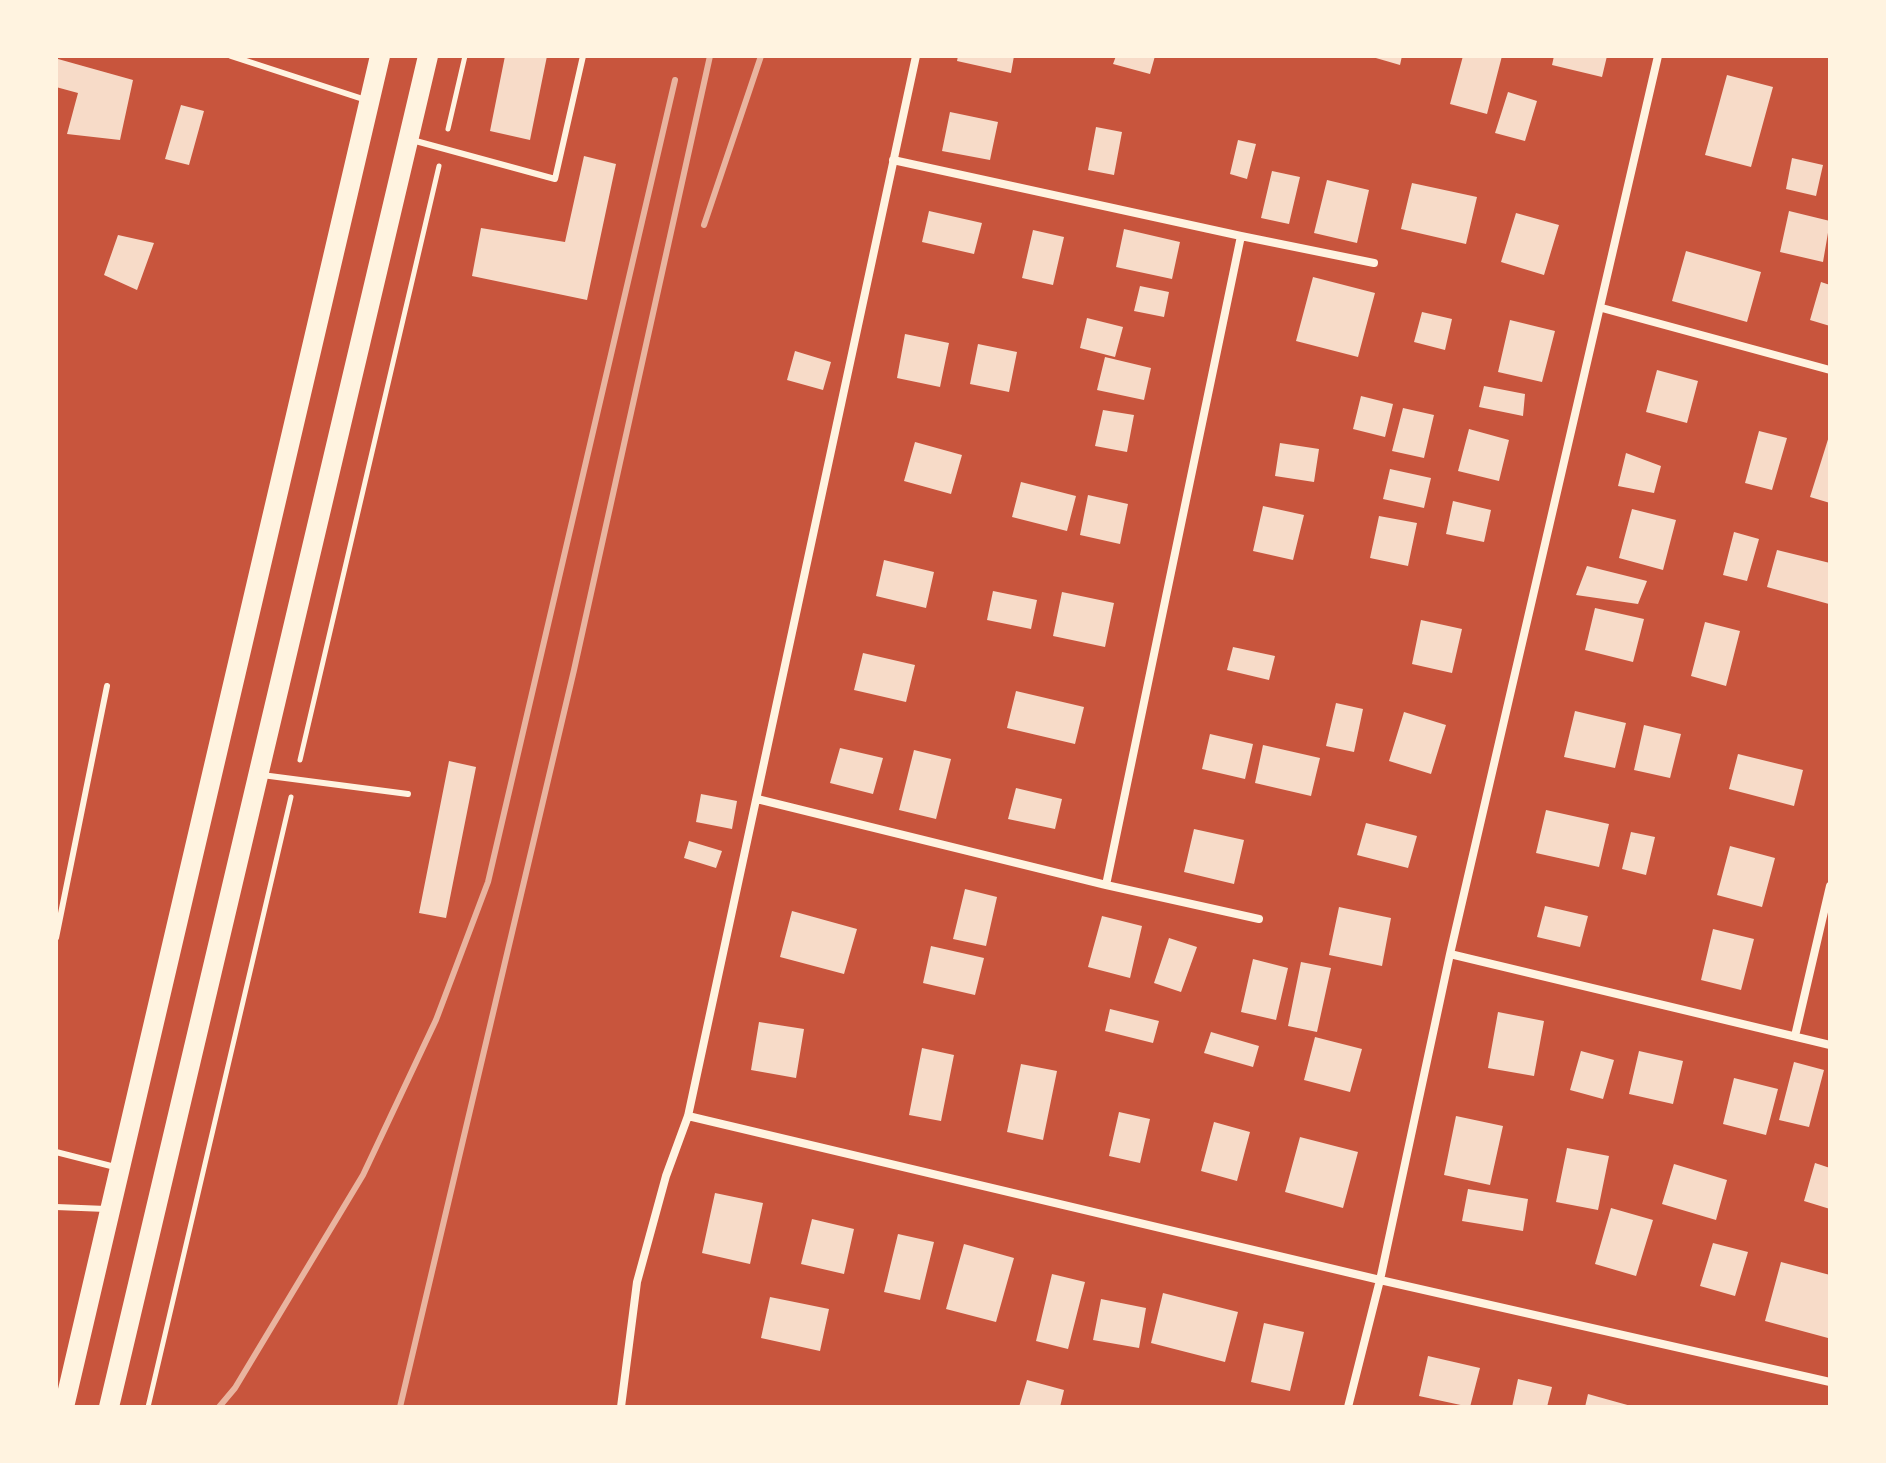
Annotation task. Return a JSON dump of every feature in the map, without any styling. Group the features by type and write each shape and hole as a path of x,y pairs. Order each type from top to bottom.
{"main road":[{"path":"64,1407 380,56"},
{"path":"109,1407 428,56"}],"street":[{"path":"621,1407 637,1282 666,1176 688,1116 916,56"},
{"path":"1348,1407 1380,1280 1450,954 1658,56"},
{"path":"893,160 1374,263"},
{"path":"1106,885 1241,236"},
{"path":"1602,308 1830,370"},
{"path":"757,799 1106,885 1259,919"},
{"path":"1795,1036 1830,886"},
{"path":"1450,954 1830,1045"},
{"path":"688,1116 1380,1280 1830,1382"}],"lane":[{"path":"231,56 369,101"},
{"path":"408,139 555,179 583,56"},
{"path":"56,938 107,686"},
{"path":"259,774 408,794"},
{"path":"56,1152 119,1167"},
{"path":"56,1207 109,1209"}],"path":[{"path":"148,1407 465,56"}],"building":[{"path":"505,56 547,56 530,140 490,131"},
{"path":"958,56 1014,56 1011,73 957,61"},
{"path":"1116,56 1155,56 1150,74 1113,64"},
{"path":"1369,56 1402,56 1400,65"},
{"path":"1463,56 1502,56 1487,114 1450,104"},
{"path":"1554,56 1607,56 1602,77 1552,65"},
{"path":"58,59 133,80 120,140 67,134 78,93 56,87"},
{"path":"1727,75 1773,87 1751,167 1705,155"},
{"path":"1508,92 1537,101 1525,141 1495,133"},
{"path":"181,105 204,111 189,165 165,159"},
{"path":"950,112 998,122 990,160 942,151"},
{"path":"1096,127 1122,132 1114,175 1088,170"},
{"path":"1238,140 1256,144 1247,179 1230,174"},
{"path":"584,156 616,164 587,300 472,276 481,228 565,242"},
{"path":"1792,158 1823,165 1816,196 1786,189"},
{"path":"1272,171 1300,177 1289,224 1261,218"},
{"path":"1327,180 1369,190 1357,243 1314,233"},
{"path":"1412,183 1477,197 1466,244 1401,229"},
{"path":"929,211 982,223 974,254 922,242"},
{"path":"1789,211 1830,221 1823,262 1780,252"},
{"path":"1516,213 1559,225 1544,275 1501,262"},
{"path":"1124,229 1180,242 1172,279 1116,267"},
{"path":"1033,230 1064,237 1053,285 1022,278"},
{"path":"118,235 154,243 137,290 104,275"},
{"path":"1686,251 1761,272 1747,322 1672,301"},
{"path":"1313,277 1375,293 1358,357 1296,341"},
{"path":"1821,282 1830,285 1830,326 1810,320"},
{"path":"1140,286 1169,292 1164,317 1134,311"},
{"path":"1422,312 1452,319 1445,350 1414,342"},
{"path":"1087,318 1123,327 1115,357 1080,348"},
{"path":"1510,320 1555,331 1542,382 1498,372"},
{"path":"905,334 949,343 940,387 897,378"},
{"path":"978,344 1017,352 1009,392 970,384"},
{"path":"795,351 831,362 823,390 787,380"},
{"path":"1105,357 1151,368 1144,400 1097,390"},
{"path":"1657,370 1698,381 1687,423 1646,412"},
{"path":"1484,386 1525,394 1523,416 1479,407"},
{"path":"1361,396 1393,404 1385,437 1353,429"},
{"path":"1403,408 1434,415 1424,458 1392,451"},
{"path":"1103,410 1134,415 1127,452 1095,446"},
{"path":"1469,429 1509,440 1499,481 1458,471"},
{"path":"1759,431 1787,438 1772,490 1745,483"},
{"path":"1830,433 1830,503 1810,497"},
{"path":"915,442 962,455 951,494 904,481"},
{"path":"1280,443 1319,449 1314,482 1275,476"},
{"path":"1626,453 1661,466 1654,493 1618,486"},
{"path":"1390,469 1431,478 1424,508 1383,499"},
{"path":"1021,482 1076,496 1067,531 1012,517"},
{"path":"1088,495 1128,504 1120,544 1080,535"},
{"path":"1453,501 1491,510 1484,542 1446,534"},
{"path":"1263,506 1304,515 1293,560 1253,551"},
{"path":"1632,509 1676,520 1663,570 1619,558"},
{"path":"1379,516 1417,523 1408,566 1370,558"},
{"path":"1734,532 1759,539 1747,581 1723,575"},
{"path":"1777,550 1830,563 1829,604 1767,587"},
{"path":"884,560 934,572 926,608 876,596"},
{"path":"1587,566 1647,581 1638,604 1576,595"},
{"path":"993,591 1037,600 1031,629 987,620"},
{"path":"1062,592 1114,603 1105,647 1053,636"},
{"path":"1595,608 1644,619 1633,662 1585,650"},
{"path":"1421,620 1462,629 1452,673 1412,664"},
{"path":"1705,622 1740,631 1726,686 1691,676"},
{"path":"1233,647 1275,656 1269,680 1227,670"},
{"path":"863,653 915,665 906,702 854,690"},
{"path":"1016,691 1084,707 1075,744 1007,728"},
{"path":"1336,703 1363,709 1354,752 1326,746"},
{"path":"1575,711 1626,723 1615,768 1564,757"},
{"path":"1404,712 1446,725 1431,774 1389,761"},
{"path":"1644,725 1681,734 1670,778 1634,770"},
{"path":"1210,734 1253,744 1245,779 1202,769"},
{"path":"1263,745 1320,758 1311,796 1255,783"},
{"path":"840,748 883,758 873,794 830,783"},
{"path":"914,750 951,759 936,819 899,810"},
{"path":"1738,754 1803,770 1794,806 1729,789"},
{"path":"449,761 476,767 446,918 419,913"},
{"path":"1016,788 1062,799 1055,829 1008,819"},
{"path":"701,794 737,801 732,829 696,822"},
{"path":"1546,810 1609,824 1599,867 1536,853"},
{"path":"1366,823 1417,836 1408,868 1357,855"},
{"path":"1194,829 1244,840 1234,884 1184,872"},
{"path":"1631,832 1655,837 1646,875 1622,869"},
{"path":"689,841 722,851 716,868 684,858"},
{"path":"1730,846 1775,858 1762,907 1717,895"},
{"path":"965,889 997,897 986,946 953,939"},
{"path":"1545,906 1588,916 1580,947 1537,937"},
{"path":"1339,907 1391,918 1382,966 1329,955"},
{"path":"792,911 857,929 844,974 780,957"},
{"path":"1102,916 1142,926 1130,978 1088,967"},
{"path":"1713,929 1754,939 1741,990 1701,980"},
{"path":"1169,938 1197,947 1181,992 1154,983"},
{"path":"931,946 984,958 975,995 923,983"},
{"path":"1253,959 1288,968 1276,1020 1241,1012"},
{"path":"1301,962 1331,968 1317,1032 1288,1026"},
{"path":"1110,1009 1159,1021 1153,1043 1105,1031"},
{"path":"1498,1012 1544,1021 1534,1076 1488,1068"},
{"path":"759,1022 804,1029 796,1078 751,1070"},
{"path":"1211,1032 1259,1046 1253,1067 1204,1053"},
{"path":"1315,1037 1362,1049 1350,1092 1304,1080"},
{"path":"922,1048 954,1055 941,1121 909,1115"},
{"path":"1581,1051 1614,1060 1603,1099 1570,1090"},
{"path":"1639,1051 1683,1061 1673,1104 1629,1094"},
{"path":"1794,1062 1824,1070 1809,1127 1779,1120"},
{"path":"1021,1064 1057,1071 1043,1140 1007,1132"},
{"path":"1734,1078 1778,1089 1766,1135 1723,1124"},
{"path":"1119,1112 1150,1119 1140,1163 1109,1156"},
{"path":"1456,1116 1503,1126 1490,1185 1444,1175"},
{"path":"1214,1122 1250,1132 1237,1181 1201,1171"},
{"path":"1300,1137 1358,1152 1343,1208 1285,1192"},
{"path":"1567,1148 1609,1156 1598,1210 1556,1202"},
{"path":"1815,1163 1830,1168 1830,1209 1804,1201"},
{"path":"1674,1164 1727,1180 1716,1220 1662,1204"},
{"path":"1468,1189 1528,1199 1523,1231 1462,1221"},
{"path":"715,1193 763,1203 750,1264 702,1253"},
{"path":"1611,1208 1653,1220 1636,1276 1595,1264"},
{"path":"812,1219 854,1229 844,1274 801,1264"},
{"path":"898,1234 934,1242 920,1300 884,1292"},
{"path":"1713,1243 1748,1252 1735,1296 1700,1286"},
{"path":"964,1244 1014,1258 996,1322 946,1309"},
{"path":"1781,1262 1830,1275 1828,1338 1765,1321"},
{"path":"1052,1274 1085,1282 1068,1349 1036,1341"},
{"path":"1163,1293 1238,1312 1225,1362 1151,1343"},
{"path":"770,1297 829,1309 820,1351 761,1338"},
{"path":"1101,1299 1146,1308 1139,1348 1093,1340"},
{"path":"1264,1323 1304,1332 1290,1391 1251,1382"},
{"path":"1428,1356 1480,1368 1470,1407 1419,1396"},
{"path":"1518,1379 1552,1387 1547,1407 1512,1407"},
{"path":"1027,1380 1064,1390 1060,1407 1019,1407"},
{"path":"1588,1394 1631,1406 1631,1407 1585,1407"}],"railway":[{"path":"400,1407 574,670 710,56"},
{"path":"704,225 761,56"},
{"path":"219,1407 235,1388 363,1175 436,1020 488,882 675,80"}]}
